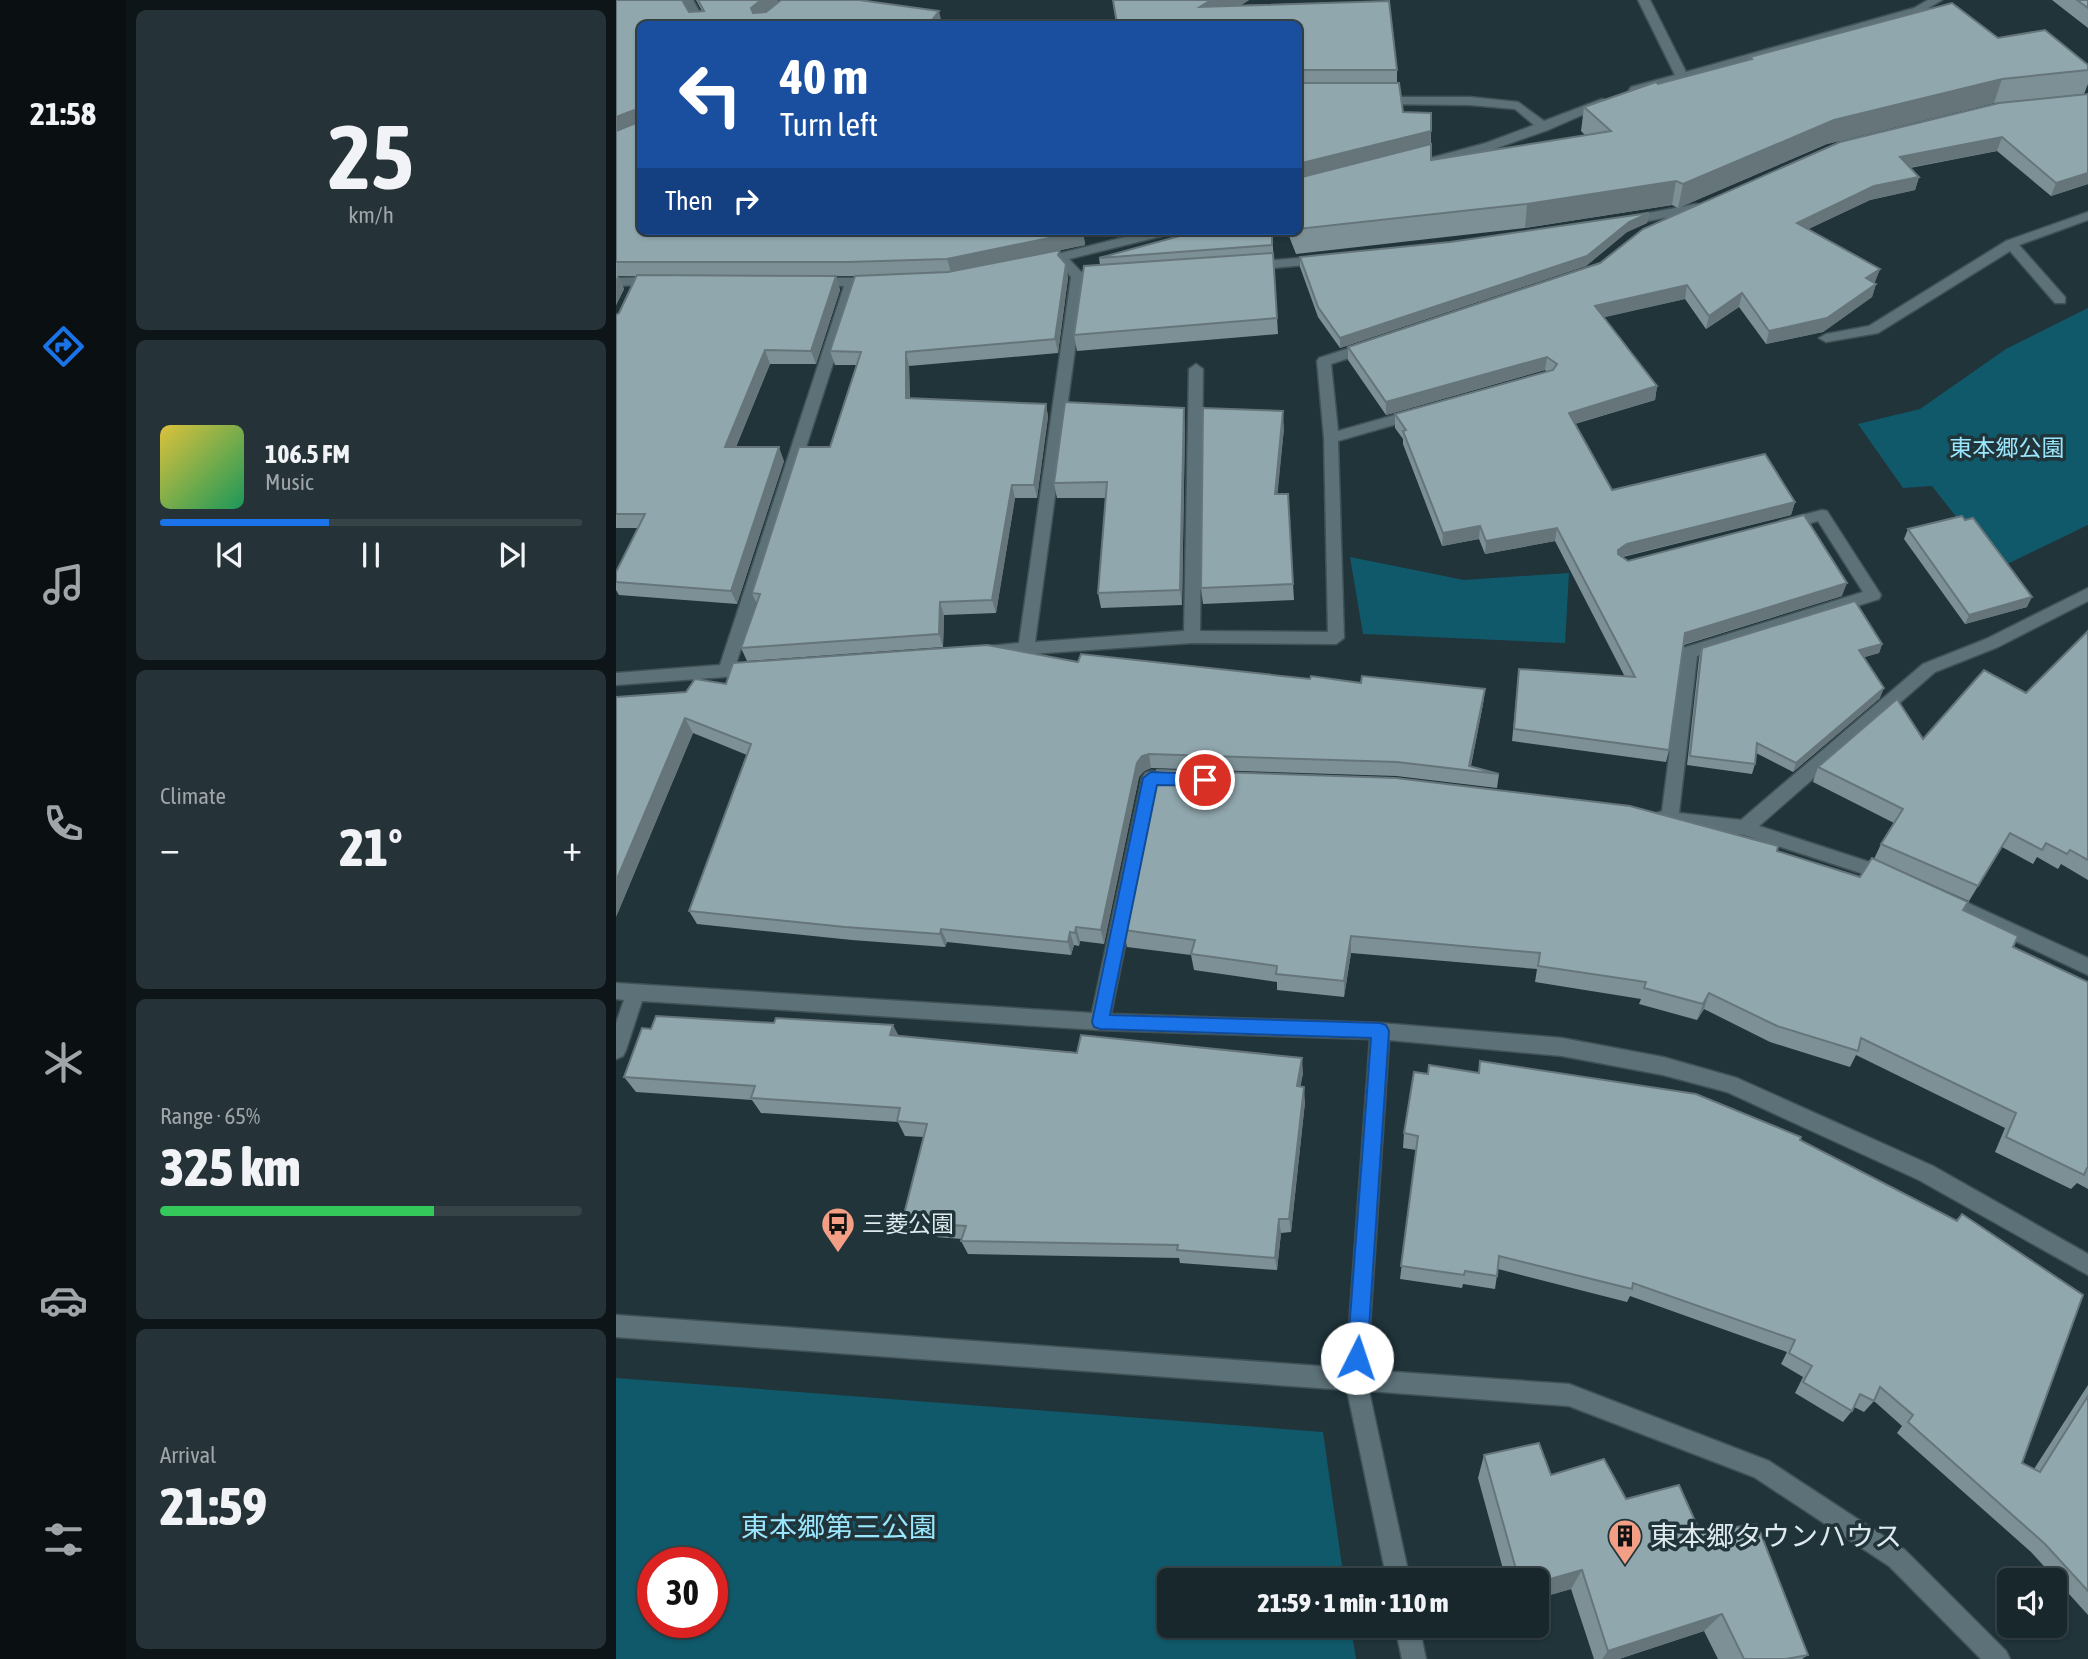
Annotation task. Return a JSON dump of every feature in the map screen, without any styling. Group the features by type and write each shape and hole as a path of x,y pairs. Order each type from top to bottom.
{"street":[{"path":"687,0 699,21"},
{"path":"1644,0 1682,76"},
{"path":"1414,166 1490,146 1642,88 1918,10 1936,0"},
{"path":"1364,101 1470,101 1518,106 1544,127"},
{"path":"1619,222 1702,205 1634,237"},
{"path":"1826,338 1873,330 2011,244 2088,216"},
{"path":"1019,266 1149,235"},
{"path":"2011,244 2060,300"},
{"path":"1026,648 1085,276 1060,258"},
{"path":"1243,267 1338,258"},
{"path":"616,282 635,286 678,281"},
{"path":"798,282 889,282"},
{"path":"726,671 852,283"},
{"path":"971,652 1192,637 1336,638 1332,438 1324,361 1387,341"},
{"path":"1192,637 1196,369"},
{"path":"1332,438 1426,412"},
{"path":"1670,819 1689,652 1873,595 1822,515 1770,529"},
{"path":"1744,828 1929,668 1992,643 2088,594"},
{"path":"616,679 767,667"},
{"path":"1100,1022 1151,778 1192,779"},
{"path":"1643,816 1744,828 1870,867 2088,968"},
{"path":"616,1050 626,991 1100,1022 1380,1031 1562,1047 1663,1066 1730,1084 1926,1173 2088,1265"},
{"path":"1380,1031 1356,1379 1395,1568"},
{"path":"616,1326 1569,1395 1761,1469 1897,1558 1998,1659"},
{"path":"1410,1638 1414,1659"}],"green space":[{"name":"東本郷公園","path":"2088,308 2088,525 1997,569 1932,486 1903,488 1858,424 1920,409 2006,349"},
{"path":"1350,557 1464,580 1569,573 1565,643 1363,634"},
{"name":"東本郷第三公園","path":"616,1378 1323,1432 1342,1568 1157,1568 1157,1638 1353,1638 1356,1659 616,1659"}],"building":[{"path":"616,0 682,0 689,12 704,11 698,0 761,0 751,8 753,13 766,12 781,0 859,0 939,11 931,21 637,21 637,112 634,110 616,117"},
{"path":"1113,0 1211,0 1200,7 1389,1 1397,70 1302,70 1302,21 1116,21"},
{"path":"2077,0 2088,0 2088,8"},
{"path":"1952,3 1998,38 2045,30 2088,65 2088,70 2002,79 1834,120 1683,184 1676,181 1527,204 1302,229 1302,177 1431,144 1431,160 1611,131 1584,107 1656,82 1658,84 1752,59 1750,57"},
{"path":"1302,83 1399,83 1403,112 1431,113 1431,131 1302,163"},
{"path":"2088,94 2088,173 2056,183 2002,137 1900,157 1919,177 1874,186 1797,223 1880,269 1866,278 1876,284 1827,318 1769,331 1742,293 1709,316 1687,285 1595,306 1657,386 1569,413 1612,490 1765,454 1795,502 1627,544 1618,550 1618,554 1628,561 1804,515 1847,583 1685,633 1669,750 1514,729 1519,669 1635,677 1557,528 1486,541 1480,526 1443,533 1403,431 1406,430 1395,414 1553,370 1557,364 1547,357 1386,402 1348,347 1600,263 1643,229 1840,142 1999,103"},
{"path":"637,112 637,235 1064,235 947,259 848,262 616,262 616,131 636,123"},
{"path":"1649,213 1629,222 1587,256 1340,338 1318,307 1300,257 1450,242"},
{"path":"1183,235 1272,235 1272,245 1099,258"},
{"path":"1060,250 1058,255 1066,264 1055,339 906,352 906,398 1046,404 1034,485 1012,485 992,600 940,602 939,634 741,648 760,594 752,593 799,447 830,447 861,352 830,351 855,276 948,272"},
{"path":"1273,253 1277,318 1074,335 1084,266"},
{"path":"637,275 836,276 811,351 765,350 725,447 779,447 731,591 616,582 616,572 645,514 616,514 616,315"},
{"path":"1065,402 1184,408 1180,590 1098,593 1107,482 1054,483"},
{"path":"1203,408 1283,411 1275,494 1288,494 1293,584 1201,588"},
{"path":"1962,516 1965,520 1973,518 2032,597 1969,615 1908,529"},
{"path":"1855,601 1882,644 1859,650 1884,688 1796,763 1757,743 1755,764 1690,756 1702,648"},
{"path":"2088,631 2088,860 2070,850 2067,854 2046,843 2042,850 2010,833 1978,886 1881,844 1903,809 1818,767 1897,699 1923,739 1984,670 2026,693"},
{"path":"987,645 1078,662 1081,654 1310,679 1311,676 1361,683 1362,676 1485,689 1469,766 1499,774 1397,762 1149,754 1142,756 1137,763 1101,930 1076,927 1075,933 1070,932 1068,942 941,929 940,934 689,911 751,744 685,718 616,881 616,697 686,692 695,679 726,684 733,663"},
{"path":"1157,770 1396,778 1630,806 1778,846 1777,851 1860,877 1872,858 1968,902 1963,910 2018,936 2013,947 2088,982 2088,1168 2084,1175 2006,1137 2016,1113 1861,1038 1858,1051 1777,1026 1709,993 1703,1004 1644,988 1646,982 1538,966 1540,953 1351,936 1344,981 1276,974 1277,966 1191,954 1195,940 1124,930"},
{"path":"656,1016 774,1023 776,1018 893,1025 890,1035 1077,1053 1081,1035 1302,1058 1297,1086 1304,1087 1289,1219 1279,1219 1275,1258 1177,1250 1178,1245 961,1241 966,1226 902,1222 927,1124 897,1121 900,1108 751,1098 755,1086 624,1077 642,1028 651,1029"},
{"path":"1480,1061 1696,1094 1801,1137 1800,1140 1957,1221 1962,1214 2083,1295 2022,1463 2040,1472 2088,1396 2088,1591 2045,1544 1908,1422 1913,1415 1880,1387 1874,1401 1860,1394 1852,1411 1803,1382 1812,1366 1789,1353 1795,1340 1633,1283 1632,1289 1499,1256 1497,1276 1465,1271 1464,1275 1401,1266 1418,1136 1404,1133 1414,1072 1428,1074 1429,1065 1479,1073"},
{"name":"東本郷タウンハウス","path":"1539,1443 1551,1475 1604,1459 1626,1499 1679,1485 1700,1532 1757,1524 1808,1655 1786,1659 1744,1659 1722,1614 1608,1651 1582,1570 1549,1579 1549,1568 1516,1568 1484,1455"}],"place":[{"name":"三菱公園","path":"838,1254"},
{"name":"東本郷タウンハウス","path":"1625,1566"}],"route":[{"path":"1205,780 1151,778 1100,1022 1380,1031 1357,1358"}]}
